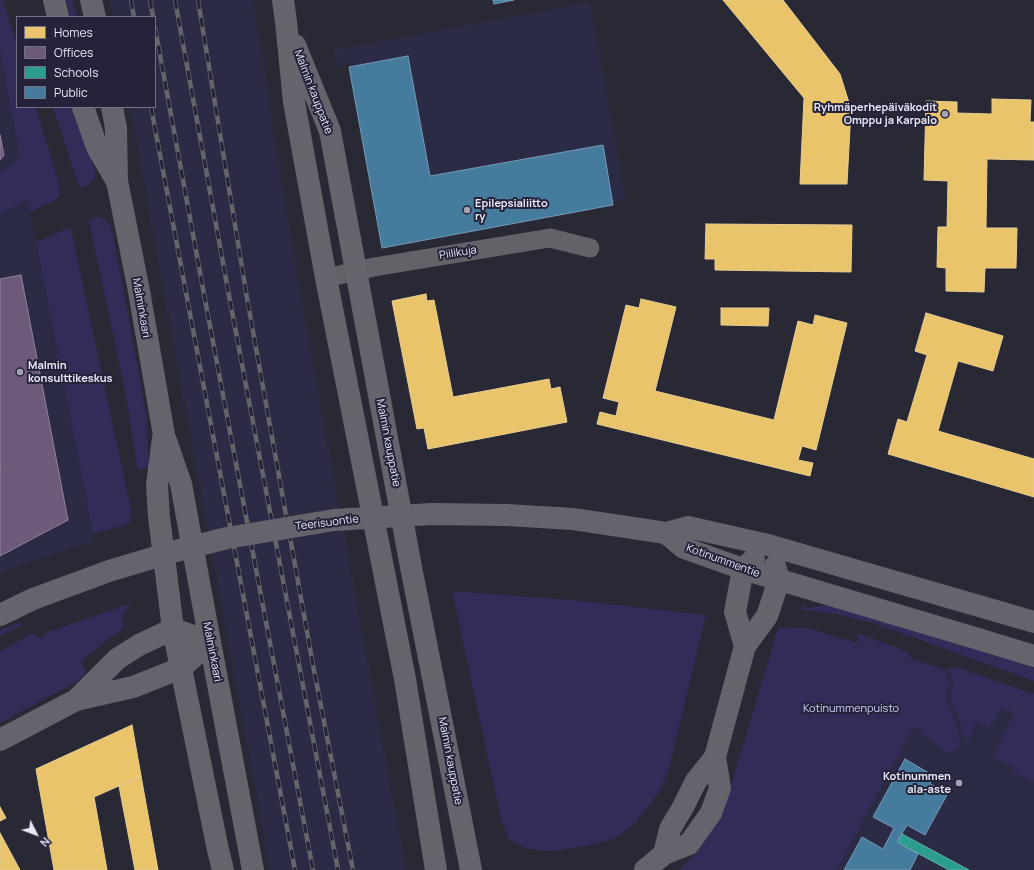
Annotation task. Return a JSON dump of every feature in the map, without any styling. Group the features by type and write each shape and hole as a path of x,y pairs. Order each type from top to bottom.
{"main road":[{"path":"54,0 58,16"},
{"path":"91,0 95,16"},
{"name":"Malmin kauppatie","path":"283,0 294,102 326,278 405,679 436,870"},
{"name":"Malmin kauppatie","path":"286,22 330,131 410,560 471,870"},
{"name":"Malminkaari","path":"83,108 97,147 117,181"},
{"name":"Malminkaari","path":"112,108 116,128 117,181 139,290 164,435 181,484 253,870"},
{"name":"Malminkaari","path":"164,435 157,485 159,517 173,630 223,870"},
{"name":"Teerisuontie","path":"0,615 33,599 109,571 172,552 227,538 334,520 432,514 507,515 573,519 666,533"},
{"name":"Kotinummentie","path":"666,533 686,537 768,545 1034,622"},
{"name":"Kotinummentie","path":"686,537 743,569 1034,656"},
{"path":"645,870 664,854 689,844 711,813 720,788 715,757 745,646 767,616 779,580 768,545 743,569 734,612 745,646"},
{"path":"76,700 117,659 139,645 173,630 210,642"},
{"path":"0,740 76,700 133,687 181,668 210,642"}],"street":[{"name":"Piilikuja","path":"326,278 374,267 550,238 590,248"}],"shaded area":[{"path":"110,0 253,0 287,216 406,870 270,870 130,108 156,108 156,16 113,16"},
{"path":"590,2 626,200 383,245 349,64 338,66 333,50"},
{"path":"0,50 20,159 0,172"},
{"path":"28,200 94,541 0,574 0,214"},
{"name":"Kotinummen ala-aste","path":"955,666 1034,696 1034,870 837,870 946,670"}],"green space":[{"path":"0,0 3,0 16,42 16,108 36,108 60,188 59,196 54,201 30,212 28,200 0,214 0,172 20,158 0,50"},
{"path":"66,0 72,0 77,16 70,16"},
{"path":"53,108 74,108 96,173 94,180 85,187 79,187"},
{"path":"95,217 101,217 111,226 146,416 149,466 138,471 126,396 89,221"},
{"path":"68,228 71,229 131,510 130,523 93,534 36,242"},
{"path":"452,591 572,600 706,615 668,773 658,794 634,824 616,838 587,846 552,851 528,849 509,840 502,823"},
{"path":"132,603 122,617 123,628 81,661 86,672 78,681 0,723 0,651 33,633 41,639 45,633"},
{"path":"805,605 807,608 829,605 852,611 1034,668 1034,681 873,623 836,614 799,609"},
{"path":"20,622 22,625 0,636 0,630"},
{"name":"Kotinummenpuisto","path":"779,628 807,628 858,643 857,633 906,651 912,659 946,670 949,685 946,698 956,723 960,747 948,754 914,727 837,870 679,870 696,853 709,835 728,795 776,635"},
{"path":"956,667 1034,694 1034,781 1011,772 1014,766 993,758 1014,713 1001,707 990,728 977,721 966,745 961,724 951,702 953,680 948,669"}],"building: Homes":[{"path":"723,0 783,0 840,74 851,109 847,184 800,184 804,98"},
{"path":"992,99 1031,100 1030,122 1034,122 1034,160 987,159 986,228 1017,228 1016,268 985,268 984,292 946,291 946,268 937,267 938,227 947,227 948,181 924,180 926,101 957,102 957,113 992,114"},
{"path":"706,224 852,225 851,272 715,270 715,259 705,259"},
{"path":"426,294 427,301 434,300 453,397 549,379 551,389 560,387 567,422 428,449 424,428 417,429 392,301"},
{"path":"641,299 676,307 655,391 774,420 798,321 813,325 815,315 847,323 816,450 802,446 798,460 813,463 810,476 597,424 600,412 616,416 619,402 603,398 626,305 639,308"},
{"path":"721,308 769,308 768,326 721,325"},
{"path":"926,313 1003,336 993,371 958,361 938,431 1034,459 1034,497 888,454 898,419 907,422 927,355 915,351"},
{"path":"132,725 141,776 94,797 107,870 54,870 36,769"},
{"path":"141,776 158,870 135,870 119,786"},
{"path":"0,807 6,818 0,821"},
{"path":"0,833 20,870 0,870"}],"building: Offices":[{"path":"0,135 4,155 0,160"},
{"name":"Malmin konsulttikeskus","path":"21,275 68,520 0,556 0,279"}],"building: Schools":[{"path":"902,834 969,870 949,870 897,842"}],"building: Public":[{"path":"493,0 514,0 494,4"},
{"path":"408,56 430,176 603,145 613,205 382,248 349,67"},
{"path":"905,759 934,776 930,784 948,793 925,835 907,825 897,842 918,854 910,870 844,870 862,837 883,849 894,828 873,817"}],"railway":[{"path":"131,0 134,16"},
{"path":"150,0 153,16"},
{"path":"175,0 230,301 338,870"},
{"path":"198,0 247,298 313,665 353,870"},
{"path":"156,33 313,870"},
{"path":"151,108 295,870"}],"place":[{"name":"Ryhmäperhepäiväkodit Omppu ja Karpalo","path":"945,114"},
{"name":"Epilepsialiitto ry","path":"467,210"},
{"name":"Malmin konsulttikeskus","path":"20,372"},
{"name":"Kotinummen ala-aste","path":"959,783"}]}
